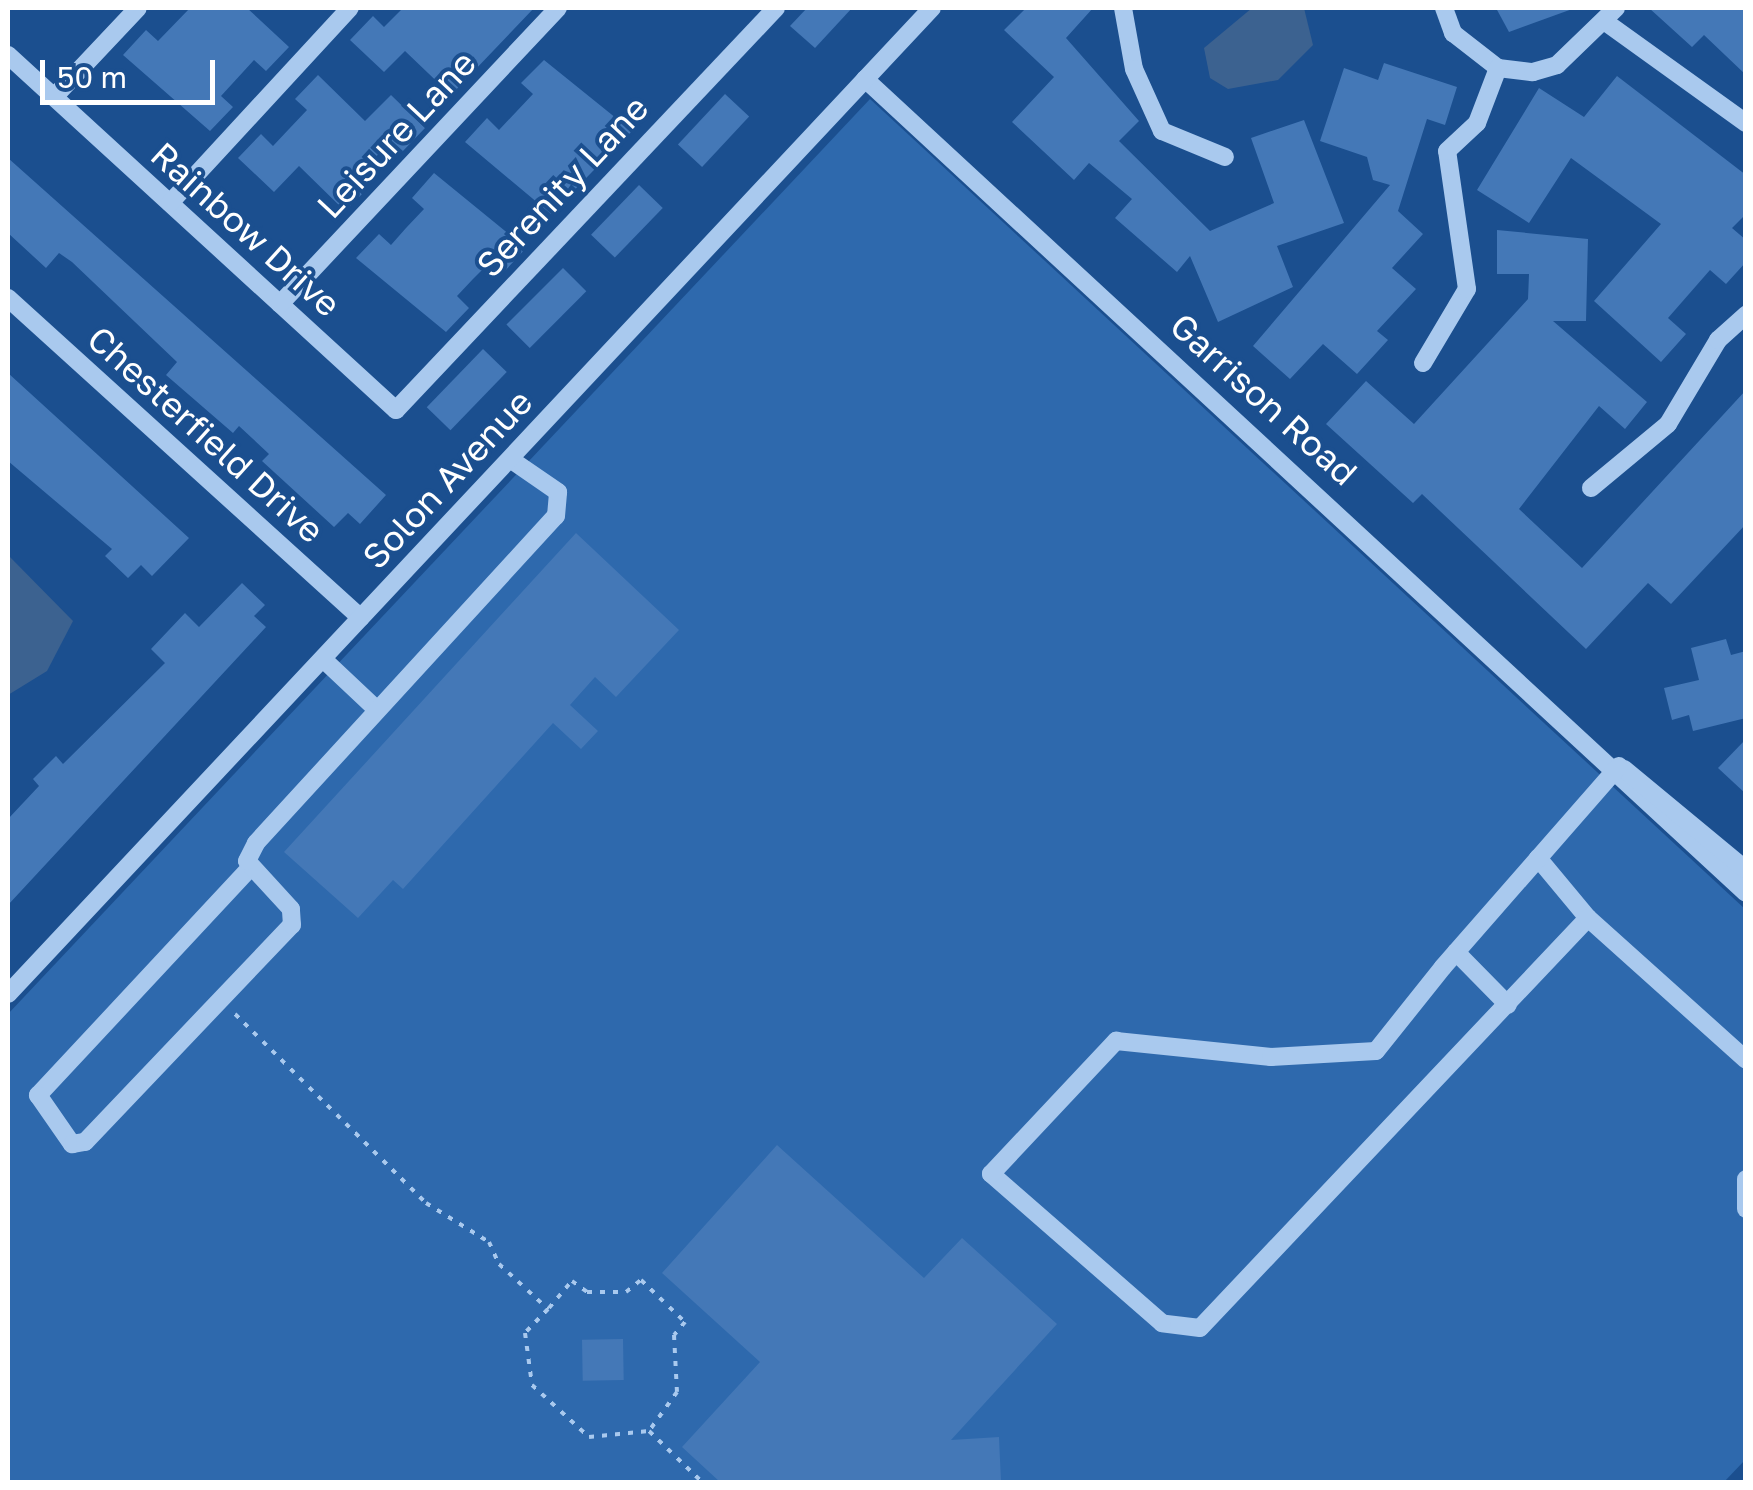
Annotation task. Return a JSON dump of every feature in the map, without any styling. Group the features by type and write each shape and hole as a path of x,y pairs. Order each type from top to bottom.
{"street":[{"path":"54,97 138,8"},
{"path":"170,203 350,8"},
{"name":"Leisure Lane","path":"280,304 558,8"},
{"name":"Serenity Lane","path":"396,410 776,8"},
{"name":"Solon Avenue","path":"8,994 932,8"},
{"path":"1123,8 1134,69 1162,131 1225,158"},
{"path":"1444,8 1454,33 1498,68 1557,66 1610,14 1746,123"},
{"name":"Rainbow Drive","path":"8,55 396,410"},
{"path":"1423,363 1466,289 1448,151 1477,123 1498,68"},
{"name":"Garrison Road","path":"865,79 1619,766 1746,892"},
{"name":"Chesterfield Drive","path":"8,298 361,618"},
{"path":"1590,488 1668,424 1718,340 1746,315"},
{"path":"250,868 291,909 292,925 86,1142 60,1136 38,1095 250,868 274,818 560,510 547,480 510,459"},
{"path":"322,659 376,709"},
{"path":"1588,918 1200,1328 1162,1323 991,1174 1116,1040 1272,1057 1334,1047 1376,1052 1456,952 1619,766"},
{"name":"Garrison Road","path":"1619,766 1746,870"},
{"path":"1538,858 1588,918 1746,1060"},
{"path":"1456,952 1508,1005"},
{"path":"1746,1179 1746,1209"}],"path":[{"path":"220,1000 426,1202 489,1242 499,1264 548,1308"},
{"path":"641,1280 686,1322 674,1335 677,1392 648,1432 588,1438 532,1385 525,1333 572,1281 587,1292 626,1292 641,1280"},
{"path":"648,1432 702,1482"}],"shaded area":[{"path":"1252,8 1304,8 1313,45 1278,80 1228,89 1210,78 1204,48"},
{"path":"870,99 1745,909 1745,1460 1724,1482 8,1482 8,1014"},
{"path":"8,555 73,621 47,671 8,695"}],"building":[{"path":"190,8 247,8 289,47 266,71 254,60 221,96 233,107 210,131 123,55 146,30 158,41"},
{"path":"403,8 534,8 451,95 405,51 384,72 350,40 373,16 384,27"},
{"path":"807,8 852,8 815,48 790,26"},
{"path":"1026,8 1093,8 1066,38 1139,121 1119,141 1210,231 1274,203 1251,138 1304,120 1344,223 1277,246 1293,287 1218,322 1190,256 1177,272 1115,218 1132,199 1089,163 1074,180 1012,122 1054,77 1004,30"},
{"path":"1496,8 1575,8 1509,32"},
{"path":"1649,8 1746,8 1746,75 1704,35 1692,47"},
{"path":"544,60 632,131 551,214 465,142 487,118 499,130 533,94 521,83"},
{"path":"1384,63 1457,87 1445,125 1427,119 1398,211 1423,234 1392,268 1416,289 1377,331 1388,340 1357,374 1323,344 1290,379 1253,346 1390,185 1373,180 1367,157 1320,141 1344,68 1378,80"},
{"path":"318,75 365,121 391,95 425,128 402,152 391,142 356,176 368,188 345,211 299,166 274,192 238,158 261,134 273,146 307,110 295,99"},
{"path":"1617,76 1746,175 1746,214 1732,228 1746,240 1746,262 1726,284 1710,270 1668,318 1686,334 1661,362 1594,301 1661,224 1571,158 1529,223 1477,190 1539,88 1584,117"},
{"path":"725,94 749,117 702,167 678,144"},
{"path":"8,158 386,495 360,524 348,513 334,527 262,461 269,454 239,426 233,433 166,375 177,362 72,262 59,253 46,268 8,233"},
{"path":"434,173 526,248 503,273 491,261 473,279 457,296 469,308 446,332 356,258 379,234 391,245 424,209 412,198"},
{"path":"639,185 663,208 615,258 591,235"},
{"path":"1497,230 1588,239 1586,321 1553,321 1647,402 1625,429 1599,406 1519,509 1582,568 1746,390 1746,524 1671,604 1648,583 1586,649 1422,494 1413,503 1326,424 1366,381 1414,424 1528,299 1529,274 1497,274"},
{"path":"563,268 586,291 530,348 506,325"},
{"path":"483,349 507,372 450,430 427,407"},
{"path":"8,373 189,538 152,576 141,565 128,578 105,556 112,549 8,461"},
{"path":"576,533 679,630 616,697 595,677 570,705 598,731 581,749 553,723 403,889 393,880 358,918 284,852"},
{"path":"242,583 265,605 254,616 266,627 8,905 8,819 39,786 33,779 56,756 63,764 165,663 151,649 185,613 199,627"},
{"path":"1726,639 1731,655 1746,651 1746,718 1693,731 1689,715 1672,720 1664,688 1699,680 1691,648"},
{"path":"1746,739 1746,794 1718,768"},
{"path":"777,1145 924,1278 962,1238 1057,1324 951,1440 999,1437 1001,1482 720,1482 682,1447 760,1362 662,1273"},
{"path":"623,1339 624,1380 583,1381 582,1340"}]}
